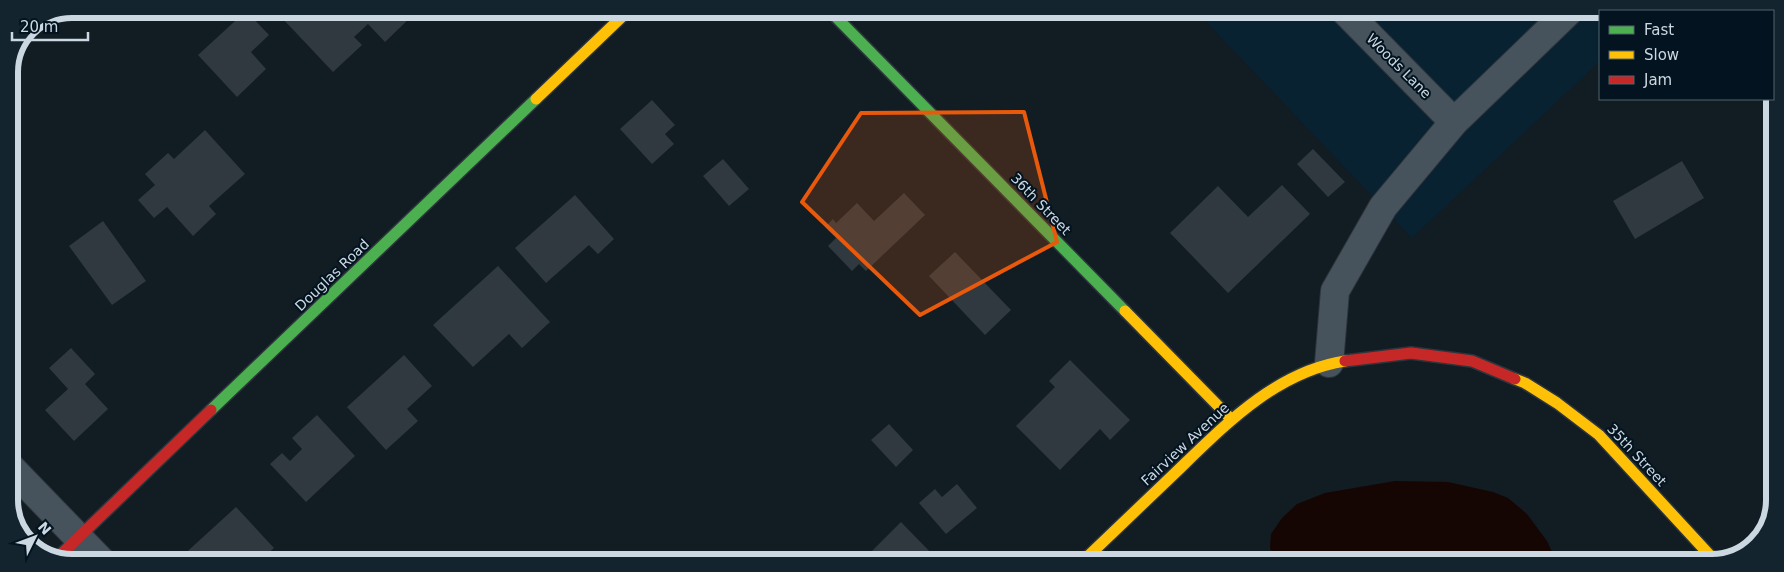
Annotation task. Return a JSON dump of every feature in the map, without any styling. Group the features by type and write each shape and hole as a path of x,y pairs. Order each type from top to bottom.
{"street":[{"name":"Douglas Road","path":"61,554 622,18"},
{"name":"36th Street","path":"837,18 1231,419"},
{"name":"Woods Lane","path":"1352,18 1454,122"},
{"path":"1329,363 1335,291 1383,207 1454,122 1562,18"},
{"name":"Fairview Avenue","path":"1090,554 1231,419 1283,382 1329,363 1374,356 1411,353 1472,361 1525,383"},
{"name":"35th Street","path":"1525,383 1557,403 1599,435 1709,554"},
{"path":"18,475 94,554"}],"highlighted area":[{"path":"1024,112 1057,242 920,315 802,202 861,113"}],"shaded area":[{"path":"1203,18 1599,18 1599,62 1412,238"},
{"path":"1395,481 1448,482 1493,492 1508,498 1527,514 1547,541 1553,554 1271,554 1271,534 1282,518 1297,504 1325,493"}],"building":[{"path":"238,18 253,18 269,35 251,52 266,69 237,97 198,55"},
{"path":"282,18 410,18 385,42 368,24 354,37 362,45 333,72"},
{"path":"652,100 675,125 665,134 674,144 652,164 620,129"},
{"path":"205,130 245,174 209,206 216,214 193,236 167,207 154,218 138,200 155,185 145,174 168,153 174,159"},
{"path":"1313,149 1345,182 1328,197 1297,164"},
{"path":"723,159 749,189 729,206 703,176"},
{"path":"1682,161 1704,198 1635,239 1613,201"},
{"path":"1282,185 1310,214 1228,293 1170,233 1218,186 1248,217"},
{"path":"904,193 925,215 866,271 859,264 852,271 828,246 836,238 825,227 833,219 836,223 857,203 874,221"},
{"path":"575,195 614,239 598,254 589,245 546,283 515,248"},
{"path":"103,221 146,281 112,305 69,246"},
{"path":"955,252 1011,310 985,335 929,276"},
{"path":"498,266 550,322 522,348 509,334 473,367 433,325"},
{"path":"71,348 95,374 85,384 108,409 74,441 45,410 68,389 49,368"},
{"path":"404,355 432,386 407,409 418,421 386,450 347,407"},
{"path":"1070,360 1130,420 1110,440 1100,429 1060,470 1016,426 1055,387 1049,381"},
{"path":"317,415 355,456 306,502 270,464 282,453 290,461 302,449 292,438"},
{"path":"889,424 913,450 896,467 871,440"},
{"path":"957,484 977,508 946,534 919,503 935,489 942,497"},
{"path":"236,507 274,548 267,554 184,554"},
{"path":"901,522 932,554 875,554 872,551"}],"traffic: fast":[{"path":"837,18 1125,311"},
{"path":"211,410 536,99"}],"traffic: slow":[{"path":"536,99 621,18"},
{"path":"1125,311 1231,419"},
{"path":"1090,554 1230,421 1251,404 1295,377 1319,367 1345,361"},
{"path":"1515,379 1557,403 1599,435 1709,554"}],"traffic: jam":[{"path":"1345,361 1411,353 1472,361 1515,379"},
{"path":"62,554 211,410"}]}
